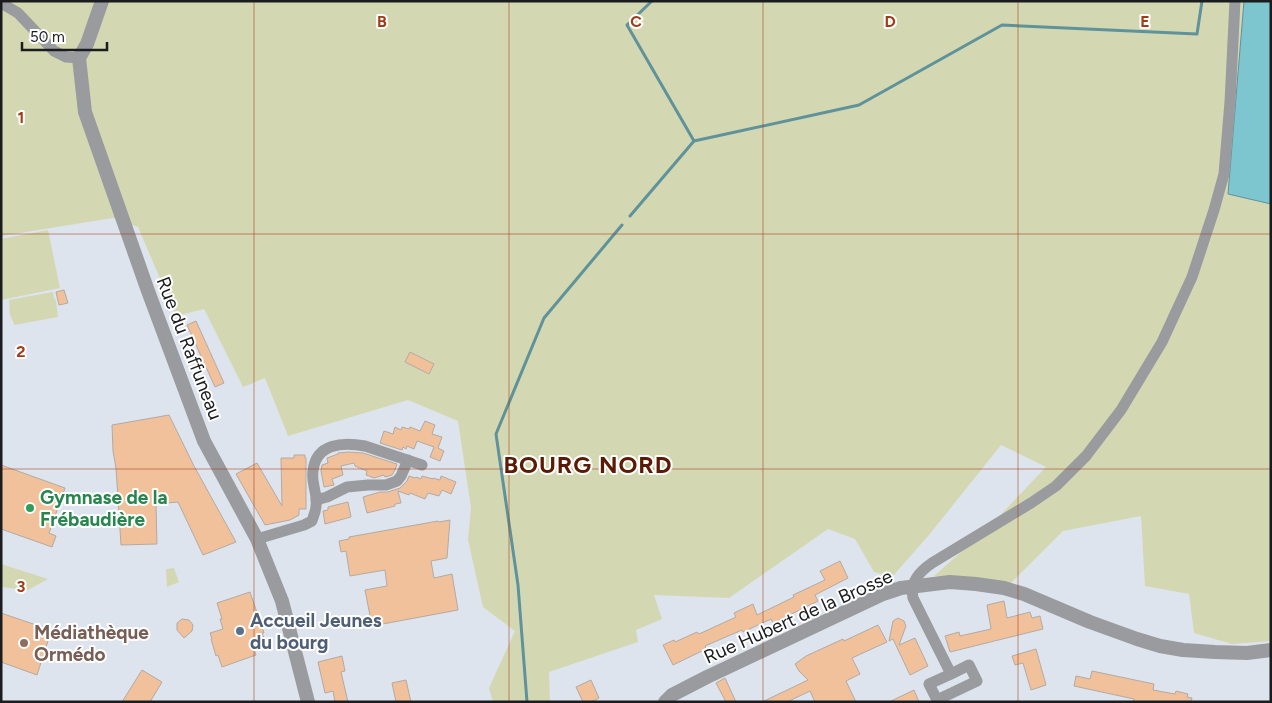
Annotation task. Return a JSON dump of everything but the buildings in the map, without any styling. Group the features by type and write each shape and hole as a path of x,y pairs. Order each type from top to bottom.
{"street":[{"path":"1,3 18,13 54,51 66,57 79,58 87,44 102,1"},
{"path":"951,674 913,598 912,592 915,579 920,572 932,563 1056,486 1086,456 1121,410 1162,342 1192,277 1224,174 1235,1"},
{"name":"Rue du Raffuneau","path":"79,58 85,112 163,333 204,441 257,539 285,607 308,702"},
{"path":"257,539 312,521 316,506 312,472 315,462 327,448 346,443 356,444 422,465"},
{"path":"316,500 347,487 368,484 386,485 397,481 408,460"},
{"name":"Rue Hubert de la Brosse","path":"664,702 672,695 707,677 883,594 900,588 950,582 1004,588 1024,594 1090,622 1160,646 1183,650 1239,652 1271,650"}],"green space":[{"path":"1,1 1244,1 1228,194 1271,204 1271,641 1232,644 1194,633 1189,594 1145,586 1141,516 1063,531 1010,584 934,576 989,527 1046,467 1001,445 929,535 892,577 874,572 855,539 828,529 729,598 654,595 662,619 636,630 638,642 549,672 550,702 493,702 489,688 515,631 483,607 468,540 471,508 458,421 408,400 288,436 265,378 243,387 204,309 176,316 138,227 113,218 1,236"},
{"path":"48,230 60,288 1,300 1,239"},
{"path":"53,292 58,317 14,325 10,314 9,300"},
{"path":"1,564 48,579 28,590 1,587"},
{"path":"174,568 179,582 167,587 166,569"}],"water":[{"path":"1244,1 1271,1 1271,204 1228,194"}],"waterway":[{"path":"652,1 627,25 694,141"},
{"path":"630,216 694,141 859,105 1002,25 1197,34 1202,1"},
{"path":"527,702 518,585 496,434 544,318 622,225"}],"place":[{"name":"Gymnase de la Frébaudière","path":"30,508"},
{"name":"Accueil Jeunes du bourg","path":"240,631"},
{"name":"Médiathèque Ormédo","path":"24,643"}],"district":[{"name":"BOURG NORD","path":"588,465"}]}
